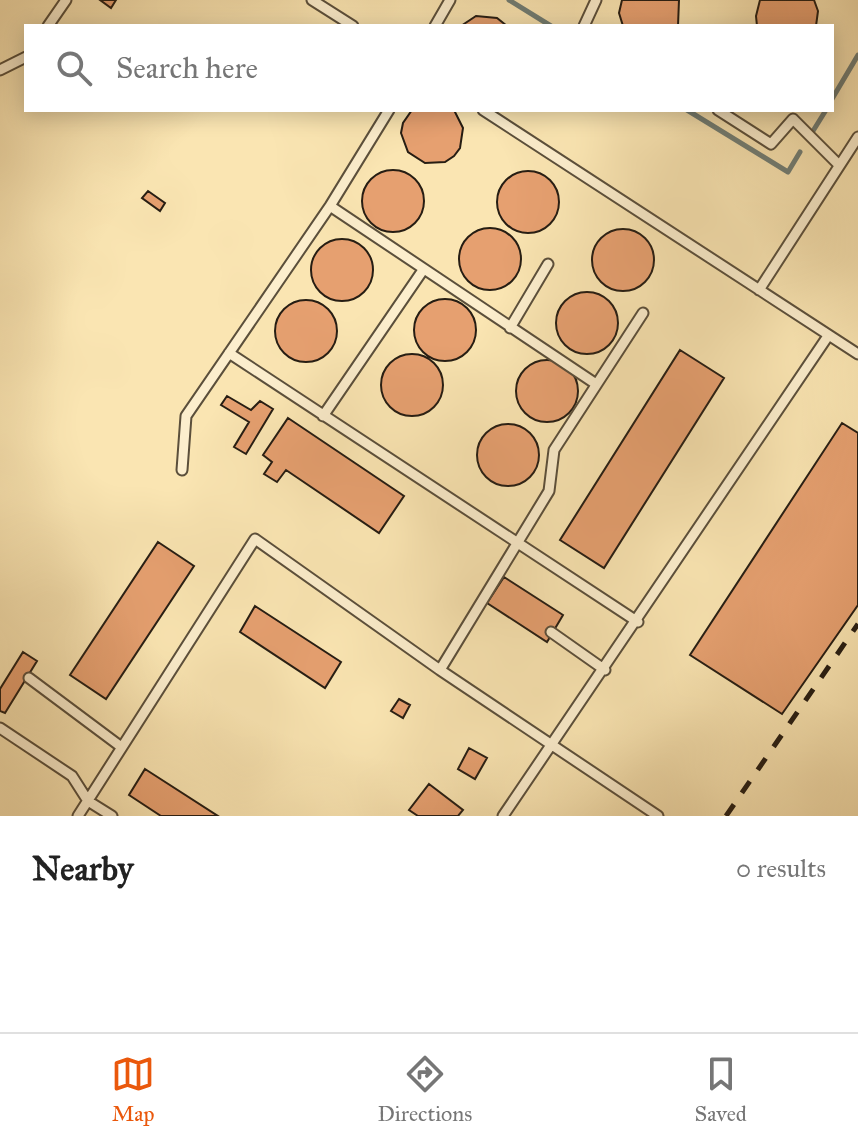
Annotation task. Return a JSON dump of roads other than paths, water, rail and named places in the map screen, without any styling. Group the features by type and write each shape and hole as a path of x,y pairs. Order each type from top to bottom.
{"lane":[{"path":"49,24 66,0"},
{"path":"312,0 350,24"},
{"path":"436,24 450,0"},
{"path":"585,24 596,0"},
{"path":"0,70 24,58"},
{"path":"182,470 186,416 330,206 388,112"},
{"path":"486,112 858,354"},
{"path":"721,112 771,144 793,119 839,165"},
{"path":"759,290 858,137"},
{"path":"330,206 596,384"},
{"path":"510,328 548,264"},
{"path":"323,416 423,270"},
{"path":"440,670 549,491 554,450 643,313"},
{"path":"503,816 638,622 828,336"},
{"path":"229,353 638,622"},
{"path":"78,816 255,539 440,670 552,742 658,816"},
{"path":"551,632 605,670"},
{"path":"29,678 120,746"},
{"path":"0,728 72,776 88,801 112,816"}],"waterway":[{"path":"509,0 548,24"},
{"path":"834,96 858,55"},
{"path":"690,112 788,172 800,152"},
{"path":"813,131 825,112"}],"railway":[{"path":"726,816 858,624"}]}
